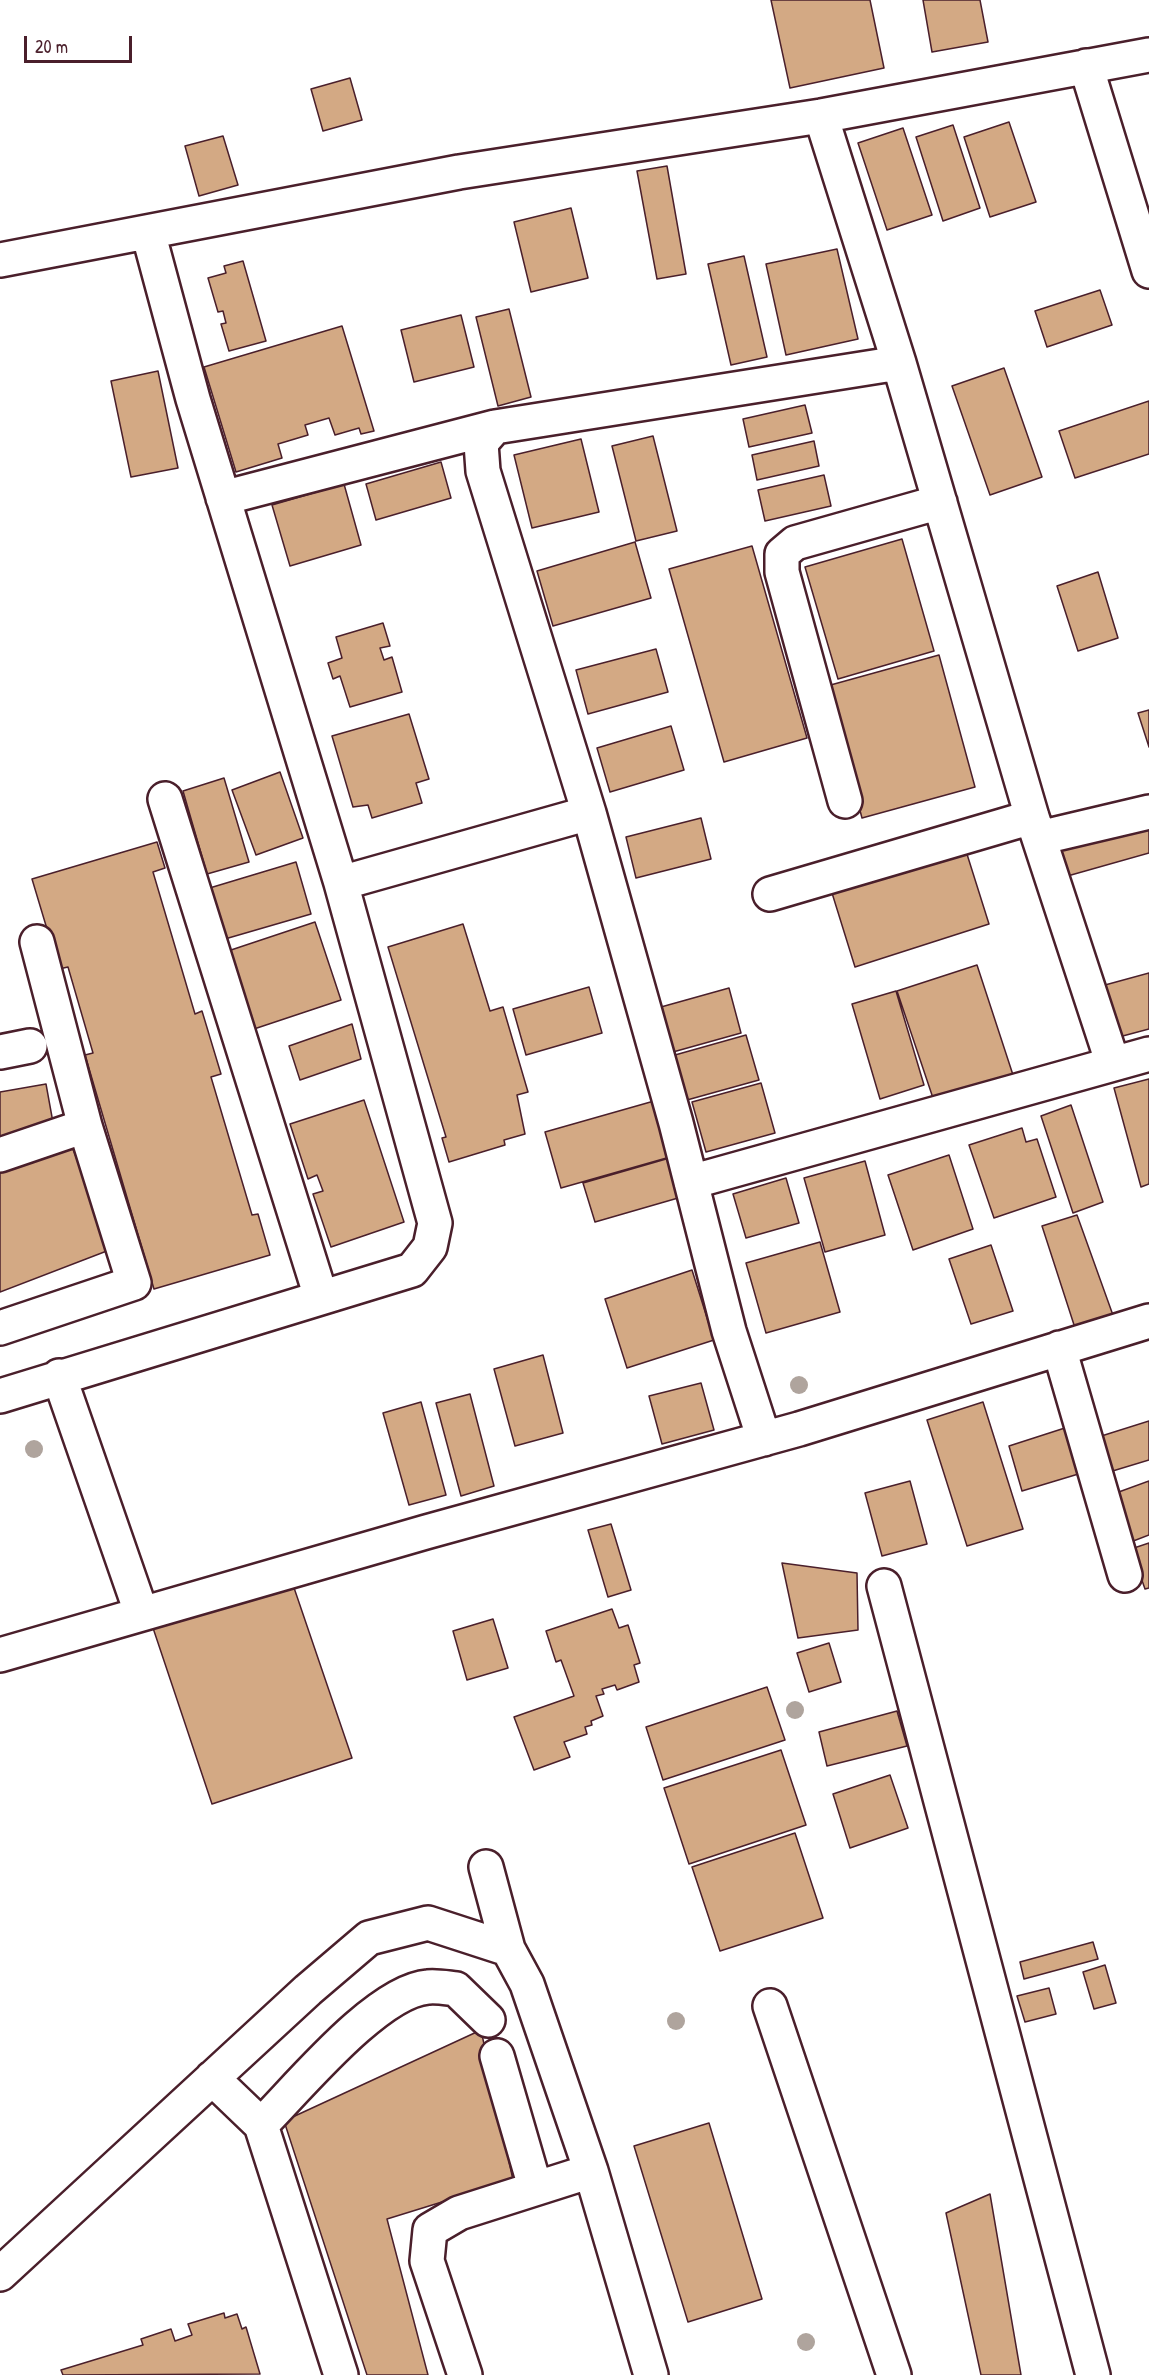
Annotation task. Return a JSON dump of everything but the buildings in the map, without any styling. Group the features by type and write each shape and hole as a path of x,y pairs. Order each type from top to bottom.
{"street":[{"path":"0,260 459,172 821,116 1149,55"},
{"path":"1086,66 1149,271"},
{"path":"821,116 899,363 1036,828 1113,1064"},
{"path":"0,1395 412,1270 430,1247 435,1223 341,883 223,498 148,232"},
{"path":"223,498 495,427 899,363"},
{"path":"495,427 481,444 483,471 589,813 691,1182 729,1332 764,1439"},
{"path":"845,801 782,572 782,554 795,543 940,502"},
{"path":"165,799 321,1297"},
{"path":"770,894 1036,828 1149,812"},
{"path":"341,883 589,813"},
{"path":"0,1328 134,1283 85,1126 38,942"},
{"path":"691,1182 1149,1054"},
{"path":"0,1155 85,1126"},
{"path":"0,1655 141,1612 764,1439 1149,1322"},
{"path":"1059,1348 1125,1575"},
{"path":"59,1376 141,1612"},
{"path":"884,1586 1093,2375"},
{"path":"486,1867 508,1949 527,1984 591,2171 651,2375"},
{"path":"0,2274 212,2078 369,1938 428,1923 508,1949"},
{"path":"261,2125 362,2020 393,2000 427,1987 456,1989 488,2020"},
{"path":"770,2006 894,2375"},
{"path":"497,2056 536,2187"},
{"path":"212,2078 261,2125 340,2375"},
{"path":"465,2375 427,2261 430,2230 459,2213 591,2171"}]}
